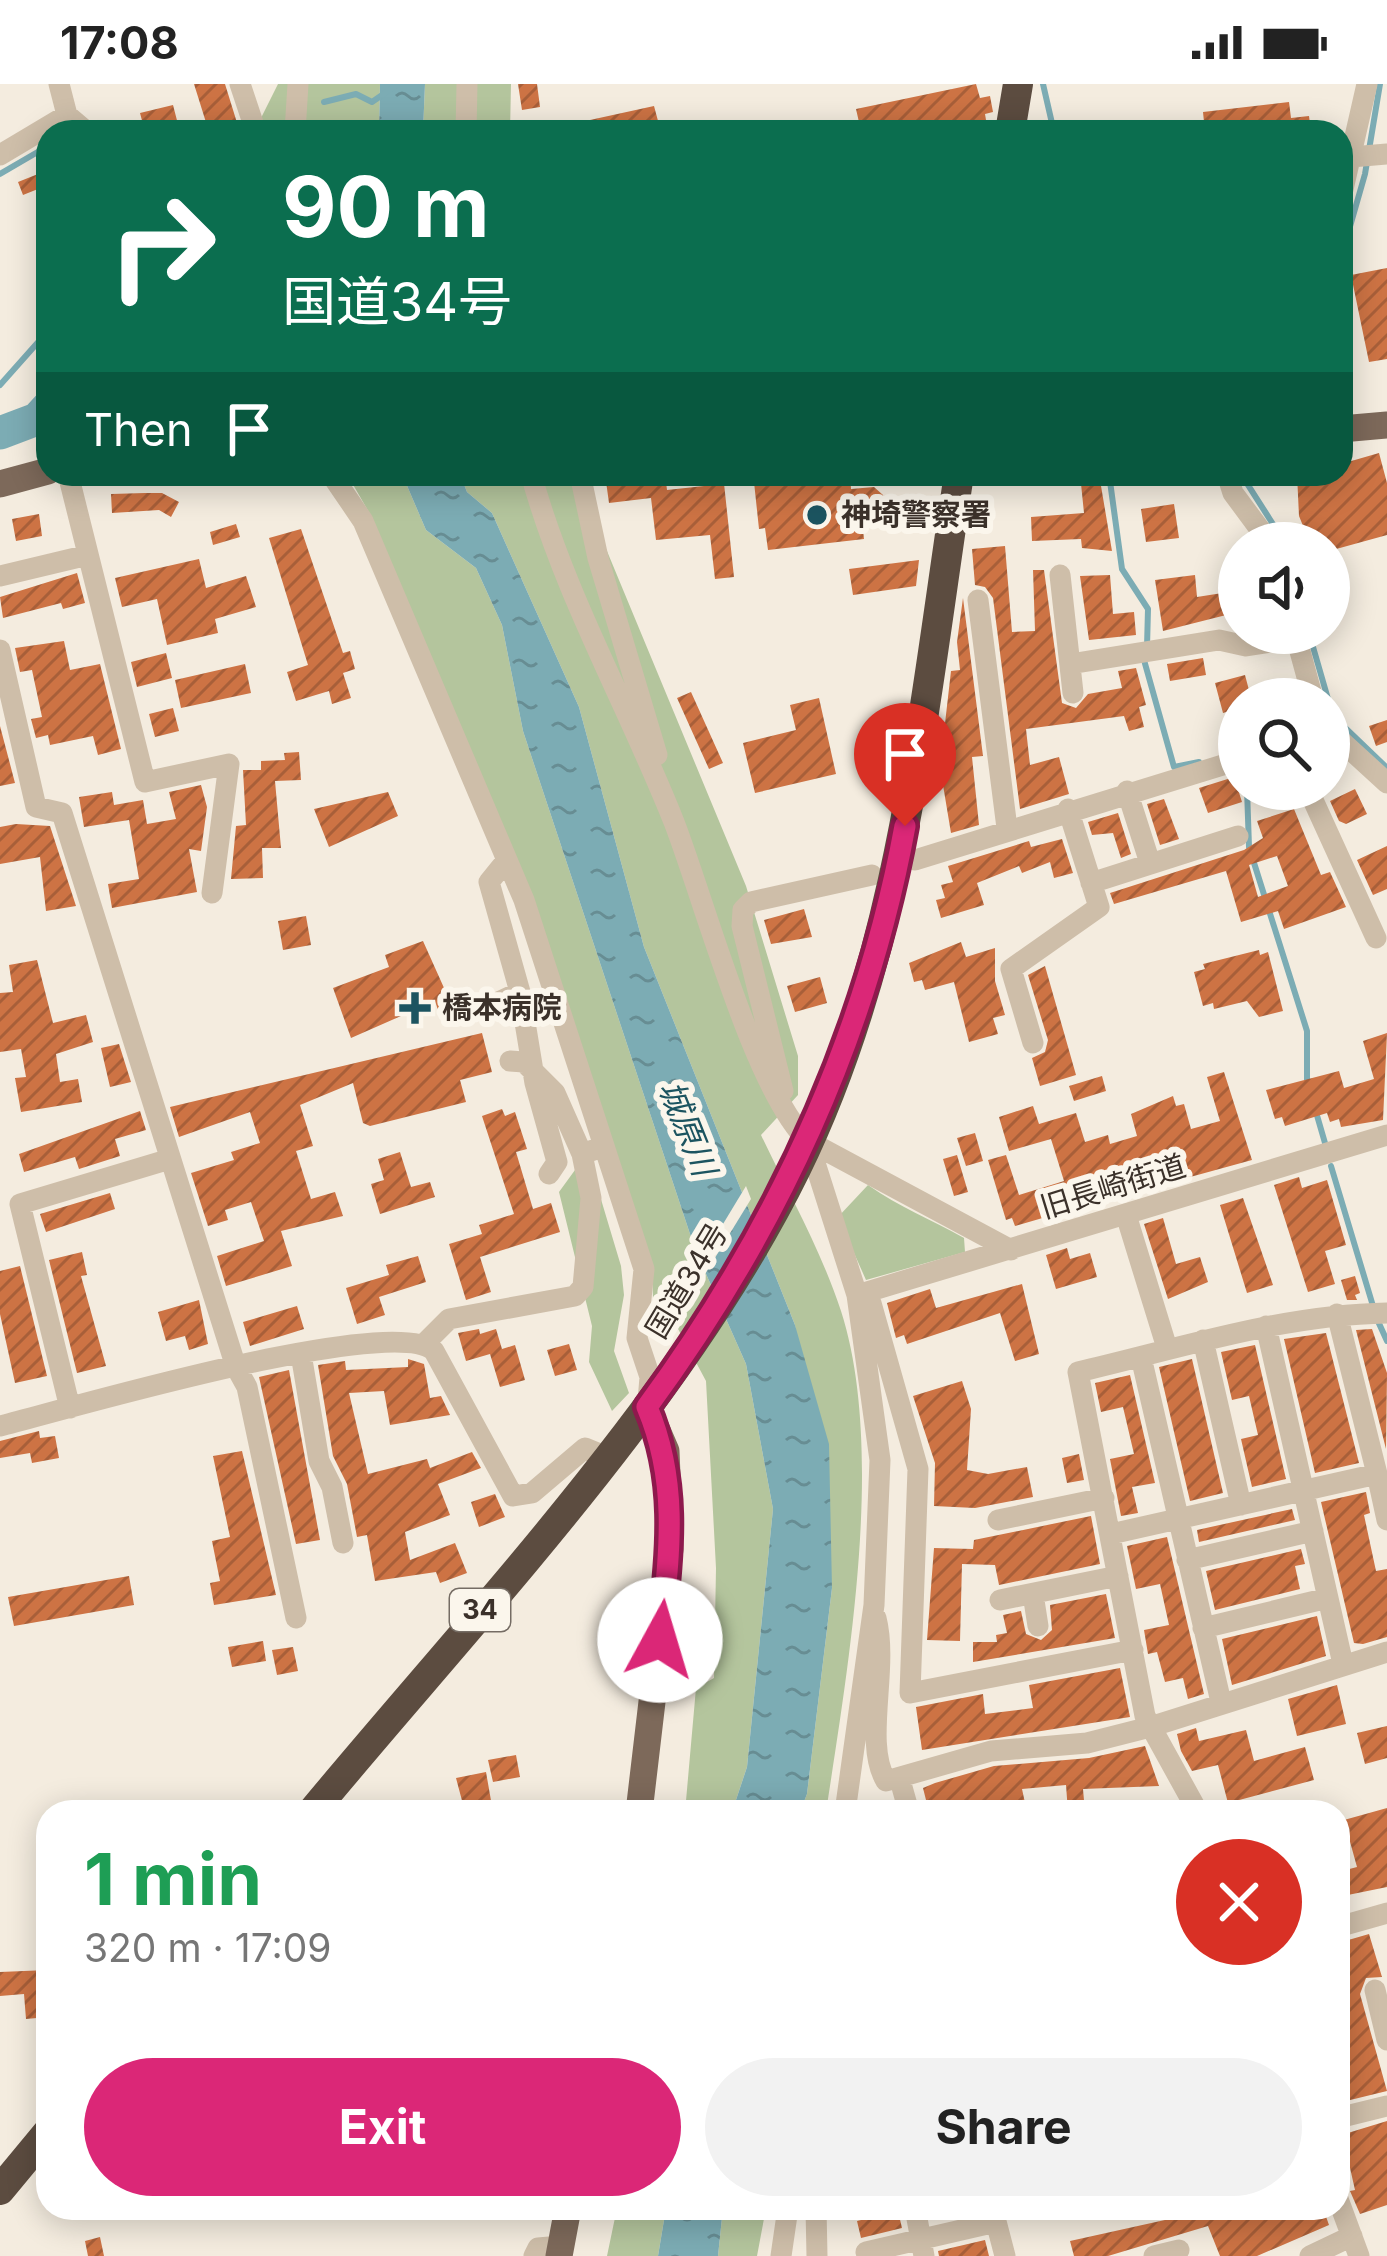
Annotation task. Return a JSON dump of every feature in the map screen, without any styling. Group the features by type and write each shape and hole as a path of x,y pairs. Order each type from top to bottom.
{"highway":[{"path":"1012,120 1018,84"},
{"name":"国道34号","path":"322,1800 679,1365 795,1172 873,958 898,866 957,486"},
{"path":"0,2190 36,2146"}],"main road":[{"path":"1353,428 1387,425"},
{"path":"0,484 36,474"},
{"path":"640,1800 670,1549 666,1451 647,1407"},
{"path":"560,2251 566,2220"}],"street":[{"path":"59,84 67,115 73,120"},
{"path":"240,84 252,120"},
{"path":"296,120 298,84"},
{"path":"466,120 467,84"},
{"path":"1367,84 1370,156"},
{"path":"59,120 67,115"},
{"path":"0,155 36,134"},
{"path":"71,486 145,782 229,764 212,892"},
{"path":"339,486 363,521 506,861 592,1150 644,1269 637,1338 650,1377 647,1407"},
{"path":"535,486 579,603 673,820 785,1116 808,1141 1011,1250"},
{"path":"583,486 673,820"},
{"path":"1231,486 1254,522"},
{"path":"0,576 88,555"},
{"path":"1060,575 1073,693"},
{"path":"978,599 1007,828"},
{"path":"1070,664 1218,640"},
{"path":"0,650 36,807 62,813 236,1367 247,1388 296,1618"},
{"path":"1350,751 1387,784"},
{"path":"916,860 1068,809 1218,766"},
{"path":"1127,791 1150,863"},
{"path":"1033,1043 1011,970 1099,908 1068,809"},
{"path":"1318,810 1376,938"},
{"path":"1091,884 1238,836"},
{"path":"506,861 489,882 520,992 557,1162 549,1174"},
{"path":"785,1116 780,1071 742,926 743,910 751,902 872,874"},
{"path":"492,1005 520,992"},
{"path":"0,1426 347,1342 425,1343 449,1319 575,1296 583,1287 592,1150 534,1069 510,1061"},
{"name":"旧長崎街道","path":"857,1295 1387,1136"},
{"path":"808,1141 857,1295 880,1460 874,1606 847,1800"},
{"path":"70,1408 20,1204 170,1159"},
{"path":"1126,1215 1167,1348"},
{"path":"857,1295 871,1303 918,1468 910,1693 1132,1651"},
{"path":"1337,1314 1387,1520"},
{"path":"1191,1800 1150,1727 1078,1372 1266,1326 1337,1314 1378,1314"},
{"path":"1266,1326 1343,1664"},
{"path":"1203,1340 1241,1505"},
{"path":"425,1343 513,1496 532,1493 585,1448 607,1457"},
{"path":"301,1354 319,1461 332,1487 343,1543"},
{"path":"1142,1358 1221,1702"},
{"path":"1111,1534 1377,1474"},
{"path":"998,1520 1104,1498"},
{"path":"1187,1560 1312,1531"},
{"path":"1000,1600 1118,1576"},
{"path":"1033,1594 1038,1626"},
{"path":"1203,1628 1328,1598"},
{"path":"874,1606 884,1652 874,1762 886,1781 992,1751 1087,1743 1150,1727 1387,1652"},
{"path":"900,1780 906,1800"},
{"path":"1350,1924 1387,1913"},
{"path":"1376,1990 1387,2040"},
{"path":"1350,2115 1387,2106"},
{"path":"781,2256 786,2220"},
{"path":"816,2220 817,2256"},
{"path":"866,2252 923,2248 983,2220"},
{"path":"995,2220 1005,2256"},
{"path":"1310,2256 1356,2246"},
{"path":"534,2256 538,2248 560,2251"},
{"path":"1154,2256 1179,2250"}],"green space":[{"path":"278,84 380,84 379,120 260,120"},
{"path":"425,84 511,84 510,120 424,120"},
{"path":"354,486 407,486 426,530 476,568 502,625 523,731 695,1249 746,1364 773,1509 747,1767 736,1800 686,1800 696,1688 714,1678 716,1568 706,1381 669,1312 654,1331 652,1266 371,516"},
{"path":"465,486 580,486 746,886 798,1056 798,1095 761,1135 841,1311 861,1428 859,1560 828,1800 805,1800 832,1588 795,1325 644,947 579,707 492,513"},
{"path":"575,1170 600,1196 621,1266 624,1295 614,1351 629,1393 612,1411 589,1362 592,1326 559,1192"},
{"path":"868,1185 964,1238 965,1252 866,1280 838,1217"},
{"path":"614,2220 664,2220 658,2256 607,2256"},
{"path":"722,2220 764,2220 757,2256 718,2256"}],"water":[{"path":"380,84 425,84 424,120 379,120"},
{"name":"城原川","path":"407,486 465,486 492,513 579,707 644,947 795,1325 829,1444 832,1588 805,1800 736,1800 747,1767 773,1509 746,1364 695,1249 523,731 502,625 476,568 426,530"},
{"path":"664,2220 722,2220 718,2256 658,2256"}],"pier":[{"path":"746,1186 751,1199 702,1279 697,1267"}],"building":[{"path":"194,84 225,84 236,120 205,120"},
{"path":"518,84 537,84 540,107 522,110"},
{"path":"976,84 980,98 990,96 993,112 985,114 986,120 858,120 856,109"},
{"path":"1289,102 1291,118 1309,116 1310,120 1204,120 1203,112"},
{"path":"173,105 177,120 142,120 140,113"},
{"path":"654,106 658,120 590,120"},
{"path":"36,175 36,190 23,195 18,182"},
{"path":"1387,268 1387,359 1369,362 1353,275"},
{"path":"1379,453 1387,483 1387,535 1350,545 1350,522 1301,522 1298,486 1353,486 1353,461"},
{"path":"607,486 666,486 667,490 724,486 734,577 715,579 710,535 656,540 651,498 609,503"},
{"path":"754,486 874,487 883,495 885,509 861,512 864,539 768,550 765,528 759,529"},
{"path":"1081,486 1101,486 1112,551 1082,548 1081,539 1032,541 1031,517 1084,513"},
{"path":"162,493 179,502 171,517 159,510 112,513 111,494"},
{"path":"1174,504 1179,538 1146,542 1141,509"},
{"path":"39,514 42,536 16,541 12,519"},
{"path":"236,524 240,537 213,545 210,532"},
{"path":"301,529 343,653 350,651 355,669 343,673 351,698 332,704 329,691 296,701 287,672 308,665 269,538"},
{"path":"1005,546 1012,632 1035,631 1033,570 1044,570 1062,703 1076,708 1088,694 1122,688 1118,671 1136,668 1146,705 1139,707 1144,727 1129,731 1124,716 1026,729 1030,765 1059,757 1069,794 1020,809 993,598 985,587 975,585 972,549"},
{"path":"199,559 206,588 246,576 256,607 215,619 218,633 167,645 157,599 122,607 115,578"},
{"path":"919,560 916,586 853,595 849,569"},
{"path":"77,573 85,603 63,609 61,603 3,618 0,597"},
{"path":"1110,575 1113,614 1134,612 1136,635 1089,640 1080,576"},
{"path":"1195,575 1197,597 1218,594 1218,617 1163,631 1155,580"},
{"path":"963,598 983,756 972,757 979,825 951,833 940,767 951,671 960,670 957,642"},
{"path":"64,641 70,670 100,664 121,749 98,755 93,736 50,745 48,735 36,738 31,719 42,717 32,670 20,672 15,648"},
{"path":"166,653 172,678 137,687 131,662"},
{"path":"1203,658 1206,675 1170,681 1167,664"},
{"path":"245,664 251,693 181,708 175,680"},
{"path":"691,692 723,763 709,769 677,698"},
{"path":"819,698 836,774 755,793 743,743 796,730 790,705"},
{"path":"173,708 179,731 155,737 149,714"},
{"path":"1387,720 1387,742 1376,746 1369,726"},
{"path":"0,726 15,783 0,786"},
{"path":"299,752 301,780 275,781 281,848 262,848 263,878 231,879 236,826 246,825 243,770 261,770 261,761 285,760 284,753"},
{"path":"1218,782 1218,810 1208,813 1199,788"},
{"path":"201,785 207,807 201,851 189,849 197,892 112,908 108,884 139,879 129,820 84,827 79,797 112,792 114,805 143,800 147,824 176,819 169,792"},
{"path":"1355,789 1367,814 1346,824 1334,810 1350,810 1350,791"},
{"path":"388,792 398,816 329,847 314,809"},
{"path":"1164,799 1179,839 1160,845 1147,804"},
{"path":"1294,810 1321,875 1330,872 1346,907 1284,929 1278,911 1241,922 1226,871 1114,904 1110,893 1244,850 1263,838 1257,821","holes":["1277,856 1288,886 1258,897 1249,865"]},
{"path":"1118,813 1131,854 1121,858 1113,833 1092,835 1088,822"},
{"path":"50,826 76,906 46,911 40,857 0,864 0,827"},
{"path":"1062,839 1073,873 1054,878 1050,862 1022,873 1019,866 977,883 984,905 941,918 936,900 945,898 941,885 953,882 948,866 1029,841 1031,847"},
{"path":"1387,846 1387,889 1373,895 1357,860"},
{"path":"804,909 812,937 771,944 764,920"},
{"path":"306,916 311,945 283,950 278,921"},
{"path":"423,941 453,1008 439,1013 435,1001 351,1038 333,988 389,967 385,955"},
{"path":"961,942 966,957 995,948 995,981 1005,1015 993,1018 998,1034 969,1042 954,982 925,990 922,980 914,982 909,963"},
{"path":"1259,950 1260,955 1268,952 1283,1011 1259,1017 1247,1001 1214,1009 1213,1003 1203,1006 1194,972 1205,969 1203,964"},
{"path":"37,960 53,1023 86,1015 93,1042 56,1054 60,1082 78,1079 82,1102 21,1112 15,1078 26,1077 21,1049 0,1052 0,993 13,992 9,965"},
{"path":"1045,966 1076,1075 1040,1086 1032,1058 1045,1052 1048,1040 1028,975"},
{"path":"820,977 827,1003 795,1012 787,986"},
{"path":"482,1033 492,1072 460,1080 466,1102 370,1126 363,1123 353,1083 300,1105 313,1146 296,1151 311,1199 335,1192 343,1216 281,1231 292,1266 226,1286 217,1256 264,1241 251,1202 225,1210 228,1220 208,1226 191,1173 234,1160 231,1152 260,1143 250,1112 179,1137 170,1107"},
{"path":"1387,1033 1383,1120 1341,1127 1339,1119 1330,1122 1327,1113 1285,1126 1282,1117 1275,1119 1266,1090 1339,1071 1344,1088 1374,1079 1363,1041"},
{"path":"119,1044 131,1082 110,1087 101,1048"},
{"path":"1224,1072 1252,1160 1063,1212 1064,1217 1047,1222 1046,1217 1015,1226 1012,1218 1006,1220 988,1160 1006,1155 1019,1195 1064,1181 1051,1139 1009,1151 999,1117 1033,1106 1039,1124 1076,1113 1085,1142 1108,1135 1110,1144 1137,1136 1131,1114 1173,1096 1176,1106 1184,1104 1191,1129 1220,1121 1207,1077"},
{"path":"1102,1076 1106,1091 1074,1101 1069,1086"},
{"path":"502,1109 505,1116 515,1112 527,1149 516,1152 533,1209 551,1203 560,1232 480,1257 491,1292 466,1300 449,1244 482,1234 479,1225 514,1214 482,1116"},
{"path":"140,1111 146,1130 115,1139 120,1156 79,1169 75,1157 24,1172 19,1154"},
{"path":"975,1133 983,1161 966,1166 957,1138"},
{"path":"400,1152 411,1187 430,1182 435,1197 380,1214 371,1184 384,1180 378,1159"},
{"path":"957,1155 968,1192 954,1196 943,1159"},
{"path":"1299,1177 1302,1188 1327,1180 1346,1245 1325,1251 1335,1284 1308,1292 1274,1185"},
{"path":"110,1193 115,1209 46,1232 40,1214"},
{"path":"1243,1198 1273,1285 1247,1293 1220,1205"},
{"path":"1163,1218 1176,1264 1200,1257 1208,1282 1168,1299 1144,1224"},
{"path":"1067,1248 1070,1259 1090,1253 1097,1277 1056,1289 1046,1255"},
{"path":"82,1252 87,1275 81,1276 106,1366 77,1373 49,1260"},
{"path":"418,1256 426,1282 379,1297 385,1315 357,1324 346,1288 389,1275 386,1265"},
{"path":"20,1266 47,1376 15,1383 0,1314 0,1271"},
{"path":"1355,1276 1360,1293 1355,1295 1357,1300 1347,1300 1341,1280"},
{"path":"1022,1284 1039,1354 1015,1361 1000,1313 907,1344 904,1335 896,1338 887,1303 930,1289 936,1308"},
{"path":"199,1300 208,1344 189,1350 185,1336 166,1341 158,1312"},
{"path":"297,1306 304,1329 250,1346 243,1322"},
{"path":"479,1329 480,1334 496,1329 502,1349 515,1345 525,1380 500,1387 490,1354 466,1361 458,1333"},
{"path":"1372,1329 1387,1373 1386,1449 1356,1330"},
{"path":"1326,1333 1359,1463 1315,1473 1284,1339"},
{"path":"569,1344 577,1370 555,1376 547,1350"},
{"path":"1255,1345 1286,1479 1252,1487 1241,1439 1258,1435 1249,1396 1232,1400 1221,1352"},
{"path":"408,1359 424,1364 430,1398 441,1396 450,1415 390,1425 384,1391 349,1393 368,1474 427,1459 430,1468 472,1452 481,1468 438,1484 450,1515 405,1532 410,1560 455,1543 467,1573 440,1583 436,1572 375,1581 367,1535 357,1537 347,1484 333,1456 318,1365 345,1361 346,1370 408,1367"},
{"path":"1192,1359 1223,1493 1190,1501 1159,1367"},
{"path":"289,1370 320,1540 296,1544 259,1377"},
{"path":"1130,1375 1155,1483 1132,1487 1138,1513 1121,1516 1110,1459 1134,1454 1123,1407 1101,1412 1095,1383"},
{"path":"962,1381 971,1409 967,1470 988,1474 1027,1467 1033,1497 975,1508 934,1506 935,1463 913,1396"},
{"path":"39,1431 40,1438 55,1436 59,1458 32,1463 30,1453 0,1458 0,1441"},
{"path":"242,1451 276,1595 214,1605 210,1583 220,1581 212,1541 230,1537 213,1456"},
{"path":"1079,1454 1084,1480 1067,1483 1062,1458"},
{"path":"1366,1492 1370,1513 1364,1515 1376,1571 1387,1569 1387,1637 1363,1644 1354,1643 1321,1502"},
{"path":"495,1494 505,1517 479,1527 471,1502"},
{"path":"1292,1509 1295,1520 1199,1542 1197,1530"},
{"path":"1091,1516 1100,1564 999,1585 995,1565 962,1564 960,1641 927,1640 934,1548 973,1549 974,1540"},
{"path":"1167,1537 1204,1694 1188,1699 1183,1678 1165,1682 1157,1652 1148,1654 1144,1630 1169,1625 1160,1584 1136,1589 1127,1546"},
{"path":"1301,1549 1305,1564 1295,1566 1300,1589 1215,1610 1206,1571"},
{"path":"129,1576 134,1605 14,1626 8,1597"},
{"path":"1106,1594 1115,1638 973,1662 973,1642 997,1642 996,1635 1007,1633 1003,1615 1021,1611 1026,1634 1041,1640 1052,1630 1050,1605"},
{"path":"1317,1616 1326,1656 1232,1685 1222,1639"},
{"path":"263,1641 266,1661 232,1667 228,1647"},
{"path":"293,1647 298,1671 277,1675 272,1650"},
{"path":"1120,1668 1130,1717 922,1750 916,1707 983,1694 985,1714 1033,1708 1029,1685"},
{"path":"1337,1685 1346,1724 1297,1736 1288,1699"},
{"path":"1387,1726 1387,1758 1365,1764 1357,1733"},
{"path":"1196,1728 1199,1741 1246,1730 1254,1761 1305,1747 1314,1780 1227,1800 1218,1765 1192,1771 1177,1734"},
{"path":"1145,1746 1159,1786 1083,1789 1084,1800 1067,1800 1066,1785 1022,1789 1024,1800 926,1800 923,1788 994,1766 1089,1758"},
{"path":"516,1755 520,1777 493,1782 488,1760"},
{"path":"486,1772 491,1800 462,1800 456,1778"},
{"path":"1387,1808 1387,1887 1350,1895 1350,1869 1357,1867 1350,1818"},
{"path":"1369,1934 1382,1977 1366,1978 1360,1994 1387,2091 1350,2100 1350,1940"},
{"path":"36,1970 36,2018 26,2019 24,1994 0,1996 0,1972"},
{"path":"1387,2121 1387,2205 1360,2214 1350,2191 1355,2190 1350,2132"},
{"path":"900,2220 902,2228 861,2238 857,2221"},
{"path":"1165,2220 1327,2220 1329,2225 1257,2256 1220,2256 1208,2226 1108,2256 1074,2256 1070,2241"},
{"path":"100,2237 104,2256 88,2256 85,2241"},
{"path":"985,2240 989,2256 939,2256 938,2251"}],"waterway":[{"path":"324,102 356,94 372,102 398,84"},
{"path":"1043,84 1051,120"},
{"path":"1353,216 1380,84"},
{"path":"0,174 36,153"},
{"path":"0,385 36,344"},
{"path":"0,433 36,419"},
{"path":"1111,486 1122,569 1148,609 1147,647"},
{"path":"1249,486 1272,522"},
{"path":"1315,654 1322,678"},
{"path":"1144,660 1174,767 1199,762"},
{"path":"1350,733 1387,768"},
{"path":"1248,810 1249,847 1307,1031 1307,1082"},
{"path":"1316,1112 1325,1143"},
{"path":"1331,1166 1373,1306"},
{"path":"1377,1319 1387,1341"}],"place":[{"name":"神埼警察署","path":"817,515"},
{"name":"橋本病院","path":"415,1008"}],"route":[{"path":"660,1640 670,1549 669,1499 666,1451 647,1407 679,1365 795,1172 841,1057 880,938 905,826"}]}
